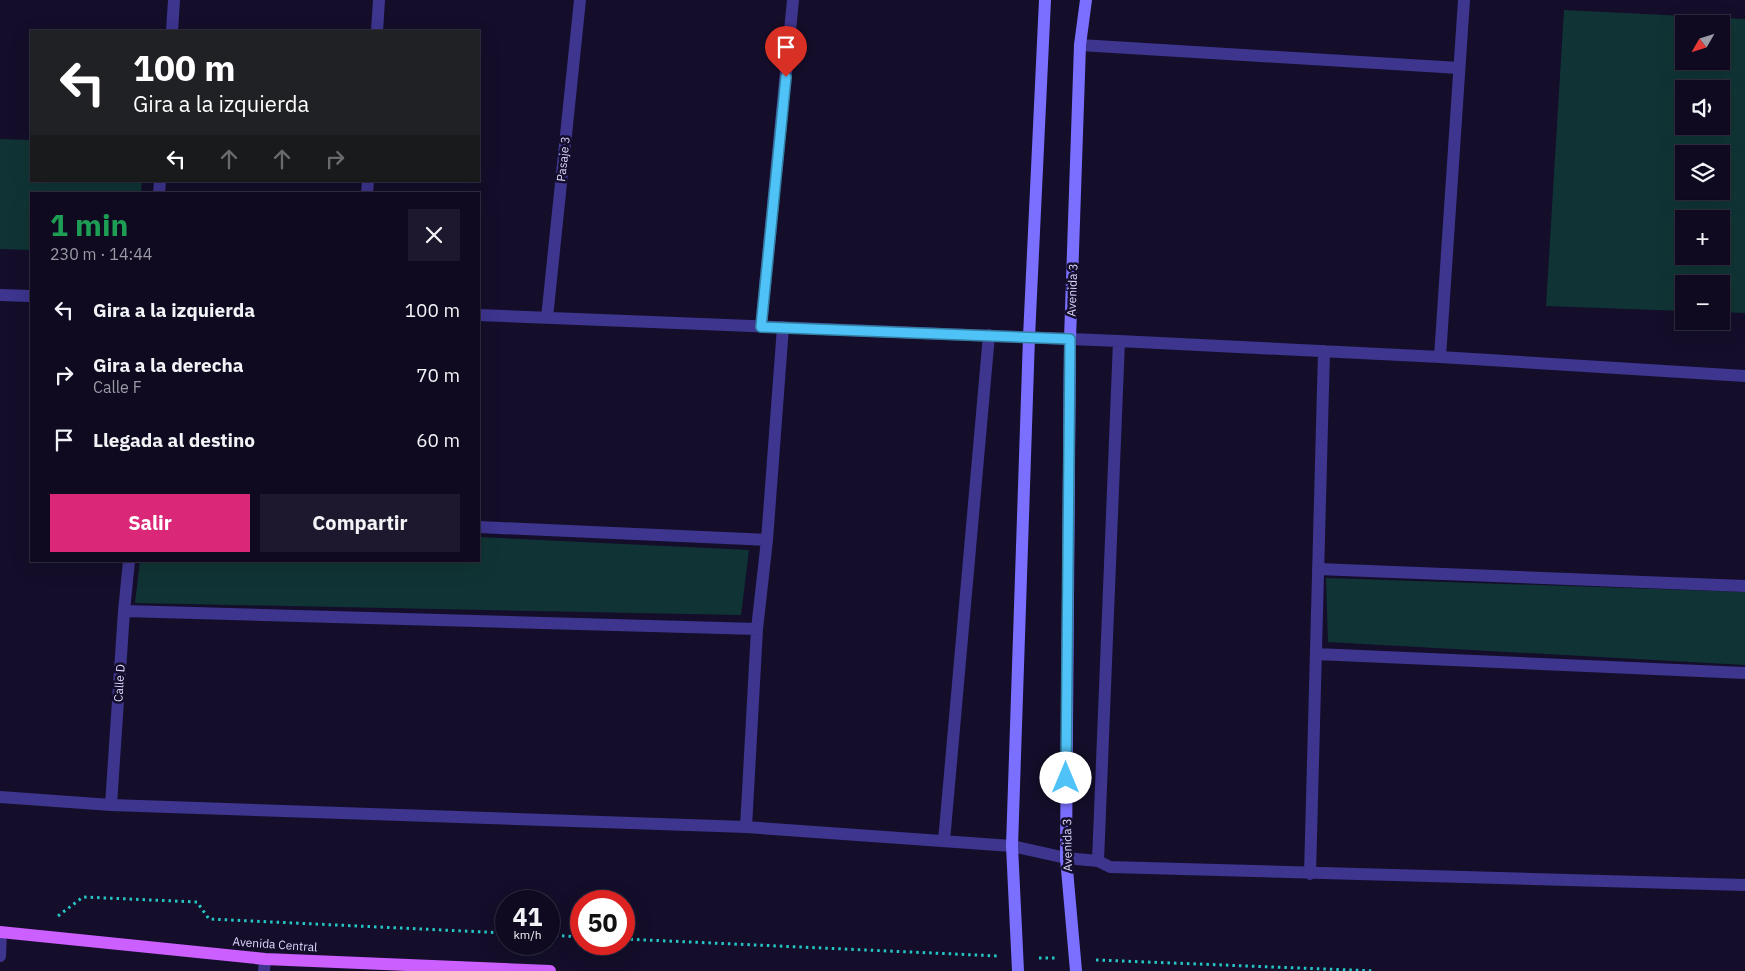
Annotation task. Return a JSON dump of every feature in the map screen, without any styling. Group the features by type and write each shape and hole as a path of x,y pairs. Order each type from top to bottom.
{"main road":[{"path":"1018,971 1012,846 1028,337 1045,0"},
{"name":"Avenida 3","path":"1076,971 1066,858 1070,339 1080,45 1086,0"},
{"name":"Avenida Central","path":"0,932 265,965 550,971"}],"street":[{"path":"172,30 174,0"},
{"path":"377,30 379,0"},
{"name":"Pasaje 3","path":"546,318 580,0"},
{"path":"761,327 793,0"},
{"path":"1440,357 1464,0"},
{"path":"1080,45 1459,68"},
{"path":"0,294 30,296"},
{"path":"480,315 1119,341 1440,357 1745,376"},
{"path":"746,826 757,630 767,540 784,327"},
{"path":"944,841 989,335"},
{"path":"1098,861 1119,341"},
{"path":"1310,874 1324,351"},
{"path":"480,527 767,540"},
{"name":"Calle D","path":"111,805 129,562"},
{"path":"1318,569 1745,586"},
{"path":"124,611 757,630"},
{"path":"1316,654 1745,673"},
{"path":"0,797 111,805 746,826 1012,846 1066,858 1098,861 1110,867 1745,886"},
{"path":"0,932 0,956"}],"path":[{"path":"56,917 83,897 197,902 209,919 495,932"}],"green space":[{"path":"1564,10 1675,16 1675,70 1730,70 1730,18 1745,19 1745,313 1730,312 1730,275 1675,275 1675,311 1546,306"},
{"path":"0,139 30,140 30,182 142,182 141,192 30,192 30,250 0,249"},
{"path":"480,537 749,550 741,615 135,603 140,562 480,562"},
{"path":"1326,578 1745,592 1745,665 1328,642"}],"route":[{"path":"786,77 761,327 1070,339 1066,778"}]}
